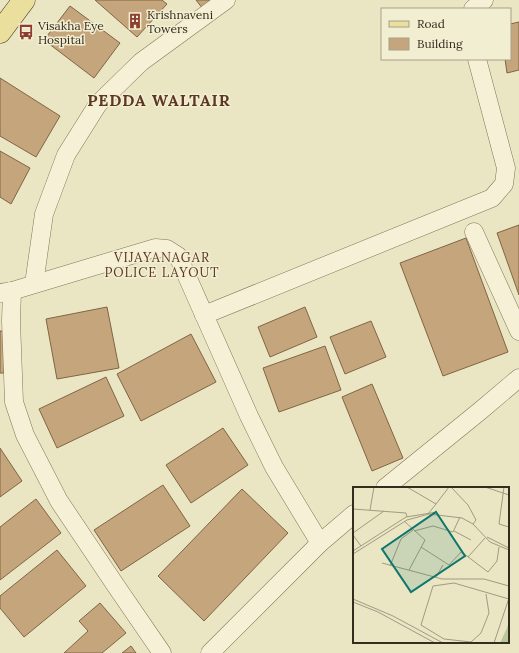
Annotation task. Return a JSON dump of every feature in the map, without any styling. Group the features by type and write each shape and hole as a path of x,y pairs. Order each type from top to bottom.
{"main road":[{"path":"0,32 24,0"}],"street":[{"path":"34,284 44,214 66,155 98,104 141,62 226,0"},
{"path":"474,8 484,0"},
{"path":"204,315 492,198 504,184 506,168 477,60"},
{"path":"474,232 519,331"},
{"path":"162,653 59,501 25,435 14,402 11,321 6,292 155,248 167,249 178,256 249,416 271,460 320,543"},
{"path":"386,487 519,378"},
{"path":"210,653 320,543 353,515"}],"building":[{"name":"Krishnaveni Towers","path":"95,0 162,0 167,4 137,37"},
{"path":"196,0 213,0 203,9"},
{"path":"70,6 120,43 94,78 44,40"},
{"path":"519,22 519,70 507,73 505,60 511,60 511,24"},
{"path":"0,78 60,116 36,157 0,136"},
{"path":"0,151 30,168 11,204 0,197"},
{"path":"519,225 519,295 497,233"},
{"path":"466,238 508,352 443,376 400,263"},
{"path":"107,307 119,368 57,379 46,319"},
{"path":"305,307 317,337 270,357 258,327"},
{"path":"371,321 386,357 345,374 330,337"},
{"path":"0,331 3,331 4,373 0,373"},
{"path":"191,334 216,382 141,421 117,374"},
{"path":"325,346 341,390 279,412 263,368"},
{"path":"106,377 124,416 57,448 39,409"},
{"path":"372,384 403,458 372,471 342,397"},
{"path":"223,428 248,465 191,503 166,465"},
{"path":"0,448 22,481 0,497"},
{"path":"163,485 190,526 121,571 94,530"},
{"path":"242,489 288,533 204,621 158,576"},
{"path":"36,499 61,533 0,580 0,527"},
{"path":"57,550 86,586 24,637 0,608 0,596"},
{"path":"100,603 126,633 102,653 64,653 88,631 79,621"},
{"path":"131,646 136,653 122,653"}],"place":[{"name":"Krishnaveni Towers","path":"135,21"},
{"name":"Visakha Eye Hospital","path":"26,32"}],"district":[{"name":"PEDDA WALTAIR","path":"159,100"},
{"name":"VIJAYANAGAR POLICE LAYOUT","path":"162,264"}]}
